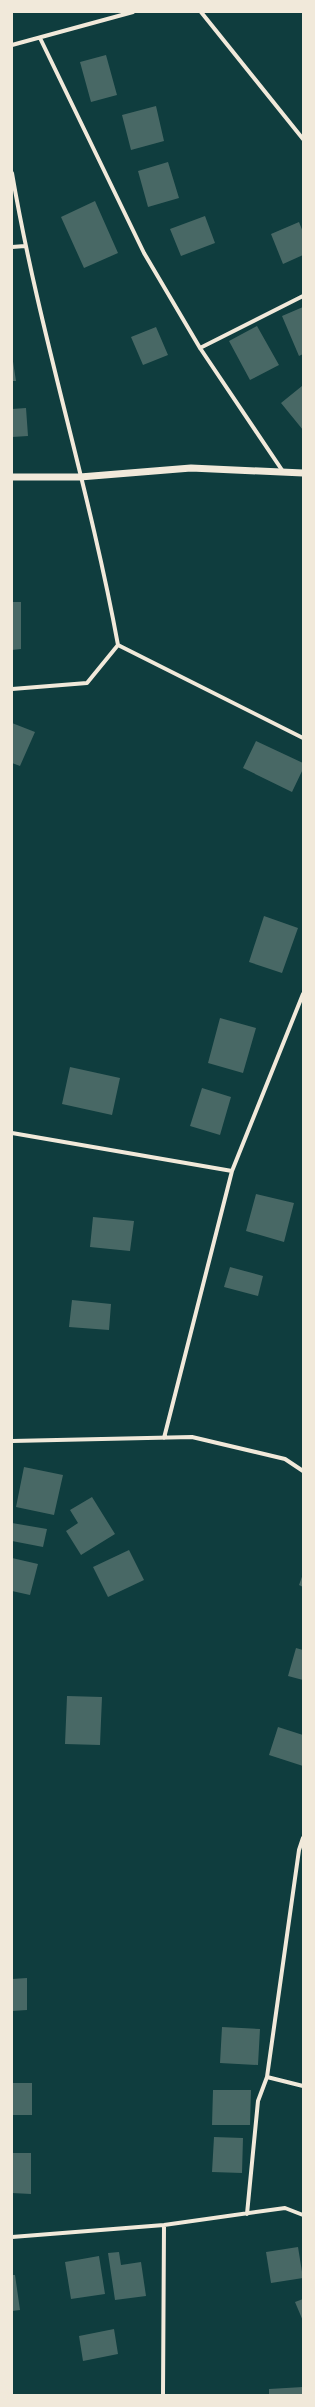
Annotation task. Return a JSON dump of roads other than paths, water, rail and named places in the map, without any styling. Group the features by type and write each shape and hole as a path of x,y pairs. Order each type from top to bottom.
{"street":[{"path":"12,45 133,12"},
{"path":"201,12 303,139"},
{"path":"40,38 144,253 200,348 284,473"},
{"path":"12,173 25,246 80,476 105,573 118,645 87,683 12,689"},
{"path":"12,247 25,246"},
{"path":"200,348 303,296"},
{"path":"12,478 80,476 191,468 303,473"},
{"path":"118,645 303,738"},
{"path":"164,1438 232,1172 303,994"},
{"path":"12,1133 232,1172"},
{"path":"12,1441 192,1437 285,1459 303,1471"},
{"path":"248,2214 258,2101 267,2077 299,1850 303,1838"},
{"path":"267,2077 303,2086"},
{"path":"12,2238 164,2226 285,2208 303,2215"},
{"path":"163,2395 164,2226"}]}
